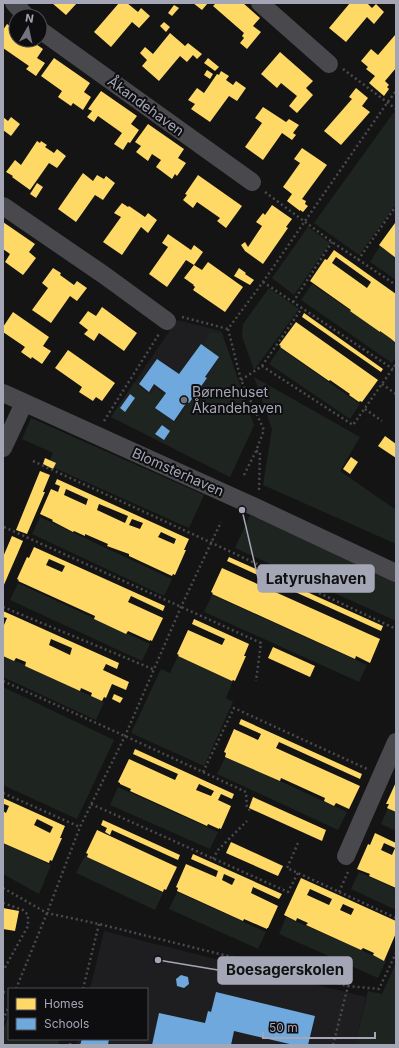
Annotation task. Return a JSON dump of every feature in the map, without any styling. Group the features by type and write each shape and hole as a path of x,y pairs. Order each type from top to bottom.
{"street":[{"path":"260,3 329,64"},
{"name":"Åkandehaven","path":"48,36 252,182"},
{"path":"3,206 104,275 167,321"},
{"name":"Blomsterhaven","path":"3,392 24,403 253,506 396,573"},
{"path":"3,448 24,403"},
{"path":"346,856 396,742"}],"path":[{"path":"329,64 336,63 396,109"},
{"path":"228,329 263,282 396,91"},
{"path":"252,182 332,242 396,285"},
{"path":"358,260 396,206"},
{"path":"293,302 332,242"},
{"path":"263,282 393,369"},
{"path":"241,380 262,366 302,308"},
{"path":"96,435 167,321 177,316 228,329"},
{"path":"228,329 241,380 264,430 256,451 244,475"},
{"path":"262,366 353,426 396,364"},
{"path":"382,384 396,394"},
{"path":"365,409 382,421"},
{"path":"253,506 259,490 260,452 256,451"},
{"path":"33,461 396,629"},
{"path":"16,988 80,827 125,736 155,670 181,607 221,522"},
{"path":"4,527 260,643 256,681"},
{"path":"3,607 155,670"},
{"path":"3,681 246,792 248,808 251,811"},
{"path":"203,772 234,708 381,776"},
{"path":"3,793 80,827"},
{"path":"91,804 288,892 298,873"},
{"path":"213,859 218,850 247,821"},
{"path":"298,843 287,868 396,918"},
{"path":"3,888 47,913 99,924 348,986 379,989 396,953"},
{"path":"3,903 23,910 28,915 28,926 3,971"},
{"path":"83,988 99,924"},
{"path":"333,1045 348,986"},
{"path":"3,1020 8,1008"}],"shaded area":[{"path":"394,112 396,114 396,204 359,255 314,223"},
{"path":"308,227 330,243 294,295 272,278"},
{"path":"380,246 396,257 396,280 370,262"},
{"path":"312,284 396,342 396,357 392,363 301,300"},
{"path":"269,288 299,309 254,370 242,336 243,324"},
{"name":"Børnehuset Åkandehaven","path":"177,320 221,331 254,425 230,477 111,417"},
{"name":"Børnehuset Åkandehaven","path":"210,332 222,333 254,425 230,477 111,417 134,383 150,394 155,388 166,395 156,409 175,422 218,360 201,348"},
{"path":"280,348 360,404 350,419 269,364"},
{"path":"254,377 360,437 340,471 396,510 396,544 263,485 272,429"},
{"path":"31,418 204,495 189,528 48,465 53,453 22,439"},
{"path":"250,515 396,581 396,621 235,548"},
{"path":"40,517 172,579 164,596 32,534"},
{"path":"18,583 150,644 142,661 10,600"},
{"path":"212,595 367,665 359,682 204,612"},
{"path":"3,655 104,702 96,720 3,677"},
{"path":"178,656 233,681 226,698 233,702 204,766 131,733 161,669 170,673"},
{"path":"3,687 114,740 77,819 3,785"},
{"path":"226,756 347,812 338,830 217,774"},
{"path":"118,787 218,832 210,849 110,805"},
{"path":"389,806 396,809 396,831 381,824"},
{"path":"3,843 51,865 39,894 3,874"},
{"path":"85,856 163,893 155,910 76,873"},
{"path":"359,872 396,889 396,910 351,889"},
{"path":"177,892 266,932 258,949 169,909"},
{"path":"286,917 386,961 378,978 279,934"},
{"path":"104,931 366,997 355,1045 76,1045 78,1040 148,1040 148,988 90,988"},
{"path":"396,963 396,1045 355,1045 368,991 382,994"},
{"path":"8,1018 8,1040 60,1040 58,1045 3,1045 3,1030"}],"building: Homes":[{"path":"52,3 77,3 66,15"},
{"path":"119,3 127,3 138,12 141,8 150,16 139,28 132,22 111,47 94,32"},
{"path":"193,3 208,3 202,10"},
{"path":"216,3 243,3 260,18 253,26 261,32 247,49 240,43 244,38 242,36 244,33 213,6"},
{"path":"350,3 367,3 372,8 376,4 384,12 374,24 367,17 346,42 329,28"},
{"path":"174,5 179,8 172,16 168,13"},
{"path":"164,22 170,27 166,32 160,26"},
{"path":"8,25 8,48 43,49 37,58 45,63 36,76 26,69 29,66 3,48 3,30"},
{"path":"170,33 185,46 188,43 202,54 197,59 193,55 187,62 180,56 159,81 142,66 147,60 140,53 145,47 153,54"},
{"path":"395,35 396,68 385,81 389,85 387,87 389,89 384,96 369,83 375,76 366,69 368,67 361,61 371,49 378,55"},
{"path":"280,52 313,81 306,88 313,95 297,113 289,106 297,96 281,83 277,88 261,74"},
{"path":"54,58 90,83 84,92 91,97 83,110 73,103 71,106 58,97 62,91 41,76"},
{"path":"208,58 219,67 215,71 204,63"},
{"path":"207,70 213,74 210,79 204,75"},
{"path":"221,71 229,76 226,80 233,85 236,81 246,88 237,101 229,96 210,122 191,109 195,104 188,100 197,88 204,93 217,74 219,75"},
{"path":"356,88 368,98 362,106 370,112 341,145 324,131 352,99 349,97"},
{"path":"101,91 137,116 131,124 139,130 123,150 114,144 122,133 98,116 94,122 87,117 92,111 88,109"},
{"path":"263,107 286,122 289,119 299,125 293,133 296,135 292,140 282,133 263,160 245,147 262,123 255,118"},
{"path":"3,117 8,121 11,117 20,124 11,136 3,130"},
{"path":"148,124 184,149 178,158 186,163 177,176 175,174 172,179 156,167 161,160 152,154 148,161 136,152 141,146 135,142"},
{"path":"37,141 40,143 41,141 47,145 45,147 54,153 57,149 66,156 57,168 49,163 30,190 6,172 15,160 21,165"},
{"path":"302,148 327,165 302,199 306,201 305,204 308,206 303,212 287,201 292,194 283,187 300,163 294,159"},
{"path":"83,173 93,181 97,175 104,179 106,176 115,183 103,200 95,195 76,222 58,209"},
{"path":"198,175 242,206 226,228 217,221 220,218 197,202 193,208 183,200 187,195 185,194"},
{"path":"37,183 43,187 36,198 30,194"},
{"path":"122,203 145,217 148,213 157,220 148,233 141,227 122,255 103,242 121,217 114,213"},
{"path":"272,205 292,219 286,227 288,228 263,264 245,251 241,245 245,242 248,247 262,226 256,222 263,213 265,215"},
{"path":"3,222 35,244 29,252 36,258 23,275 5,262 10,254 3,249"},
{"path":"395,223 396,224 396,258 379,245"},
{"path":"168,234 191,250 194,245 203,252 194,265 186,260 167,287 149,274 168,247 162,243"},
{"path":"334,250 396,294 396,343 310,281 325,259 327,260","holes":["336,257 371,282 367,288 332,263"]},
{"path":"208,262 243,287 225,312 193,290 195,287 194,285 184,278 194,265 202,270"},
{"path":"53,268 74,285 77,281 87,288 77,301 70,296 51,323 32,310 48,288 42,283"},
{"path":"239,268 254,280 250,285 234,276"},
{"path":"102,307 137,333 124,351 99,333 94,341 84,334 88,330 79,323 88,311 96,316"},
{"path":"13,312 49,337 43,346 51,351 42,364 21,352 25,347 3,332 3,327"},
{"path":"304,313 383,369 381,372 302,317"},
{"path":"296,322 378,380 362,402 359,402 330,380 329,381 280,347 281,346 279,345"},
{"path":"68,350 115,383 102,401 96,397 93,401 79,392 82,387 55,368"},
{"path":"385,436 396,444 396,458 378,446"},
{"path":"351,457 358,462 350,474 343,469"},
{"path":"45,458 56,463 53,469 43,464"},
{"path":"40,471 50,475 43,492 45,492 27,534 16,530"},
{"path":"57,479 189,539 175,575 173,574 172,576 129,556 129,554 107,546 108,544 85,534 85,536 74,531 73,532 40,514 51,489 58,492 60,486 55,484","holes":["66,489 88,499 86,505 64,495","99,504 128,516 125,523 97,510","132,519 143,523 140,529 129,525","161,532 176,539 174,544 158,537"]},
{"path":"12,536 23,541 3,587 3,557"},
{"path":"34,547 165,606 163,611 131,596 128,602 163,618 152,641 128,631 126,634 94,619 95,616 18,581 19,580 17,579 27,557 29,558","holes":["49,559 65,566 62,572 46,565"]},
{"path":"229,557 383,626 381,631 227,561"},
{"path":"222,568 380,639 370,663 356,656 355,659 212,594 213,593 211,592"},
{"path":"3,611 119,663 117,669 106,664 103,670 129,682 126,690 112,684 106,698 104,697 102,701 91,696 92,693 81,688 80,691 25,666 26,662 16,658 14,661 3,656 3,624 4,625 7,618 3,617","holes":["51,639 72,648 70,655 49,645"]},
{"path":"194,619 249,644 244,656 246,656 235,681 232,681 178,656 179,655 177,654 188,630 222,645 225,639 192,624"},
{"path":"273,647 315,666 310,677 268,658"},
{"path":"114,694 123,698 120,703 112,699"},
{"path":"241,719 362,774 360,779 279,742 276,748 360,786 349,809 336,803 334,806 324,801 325,798 281,778 280,781 225,757 226,753 224,752 234,729 258,740 261,734 239,724"},
{"path":"135,749 234,794 232,799 221,794 218,800 231,806 221,829 208,824 207,826 130,791 131,789 120,784 118,782 129,759 175,780 178,774 133,754","holes":["199,784 214,791 211,796 196,790"]},
{"path":"396,782 396,812 387,808 389,804 386,804"},
{"path":"253,797 326,830 322,841 249,808"},
{"path":"3,798 65,826 60,838 62,838 52,861 50,860 49,863 3,843 3,811 6,813 9,806 4,804 3,807","holes":["37,819 53,827 50,833 34,825"]},
{"path":"103,820 180,855 178,860 112,830 110,835 105,832 107,828 101,825"},
{"path":"97,830 177,867 166,890 164,889 163,892 87,857 88,854 86,853"},
{"path":"375,833 396,843 396,888 357,869 368,844 370,845","holes":["384,843 395,848 392,855 381,850"]},
{"path":"231,842 283,866 278,876 226,853"},
{"path":"193,854 282,894 279,899 253,887 251,893 278,906 268,928 267,929 244,919 243,921 177,891 178,888 176,887 186,864 216,877 218,871 191,859","holes":["224,874 235,879 232,885 222,880"]},
{"path":"301,878 396,921 396,933 384,961 373,955 374,953 363,948 361,950 306,925 308,923 297,918 296,921 284,915","holes":["310,889 332,899 329,905 307,895","343,904 354,909 351,915 340,910"]},
{"path":"3,908 19,911 15,931 3,929"}],"building: Schools":[{"path":"201,344 219,357 205,377 207,378 189,403 187,402 174,421 155,408 166,393 154,384 149,392 139,384 157,359 179,374"},
{"path":"130,394 135,398 125,412 120,408"},
{"path":"162,425 170,431 164,440 155,434"},
{"path":"181,975 188,977 189,984 184,988 177,986 176,979"},
{"path":"216,992 315,1016 308,1045 294,1045 234,1031 231,1045 152,1045 159,1013 205,1023 208,1011 211,1012"},
{"path":"82,1040 109,1040 108,1045 80,1045"}],"place":[{"name":"Børnehuset Åkandehaven","path":"184,400"},
{"name":"Latyrushaven","path":"242,510"},
{"name":"Boesagerskolen","path":"158,960"}]}
